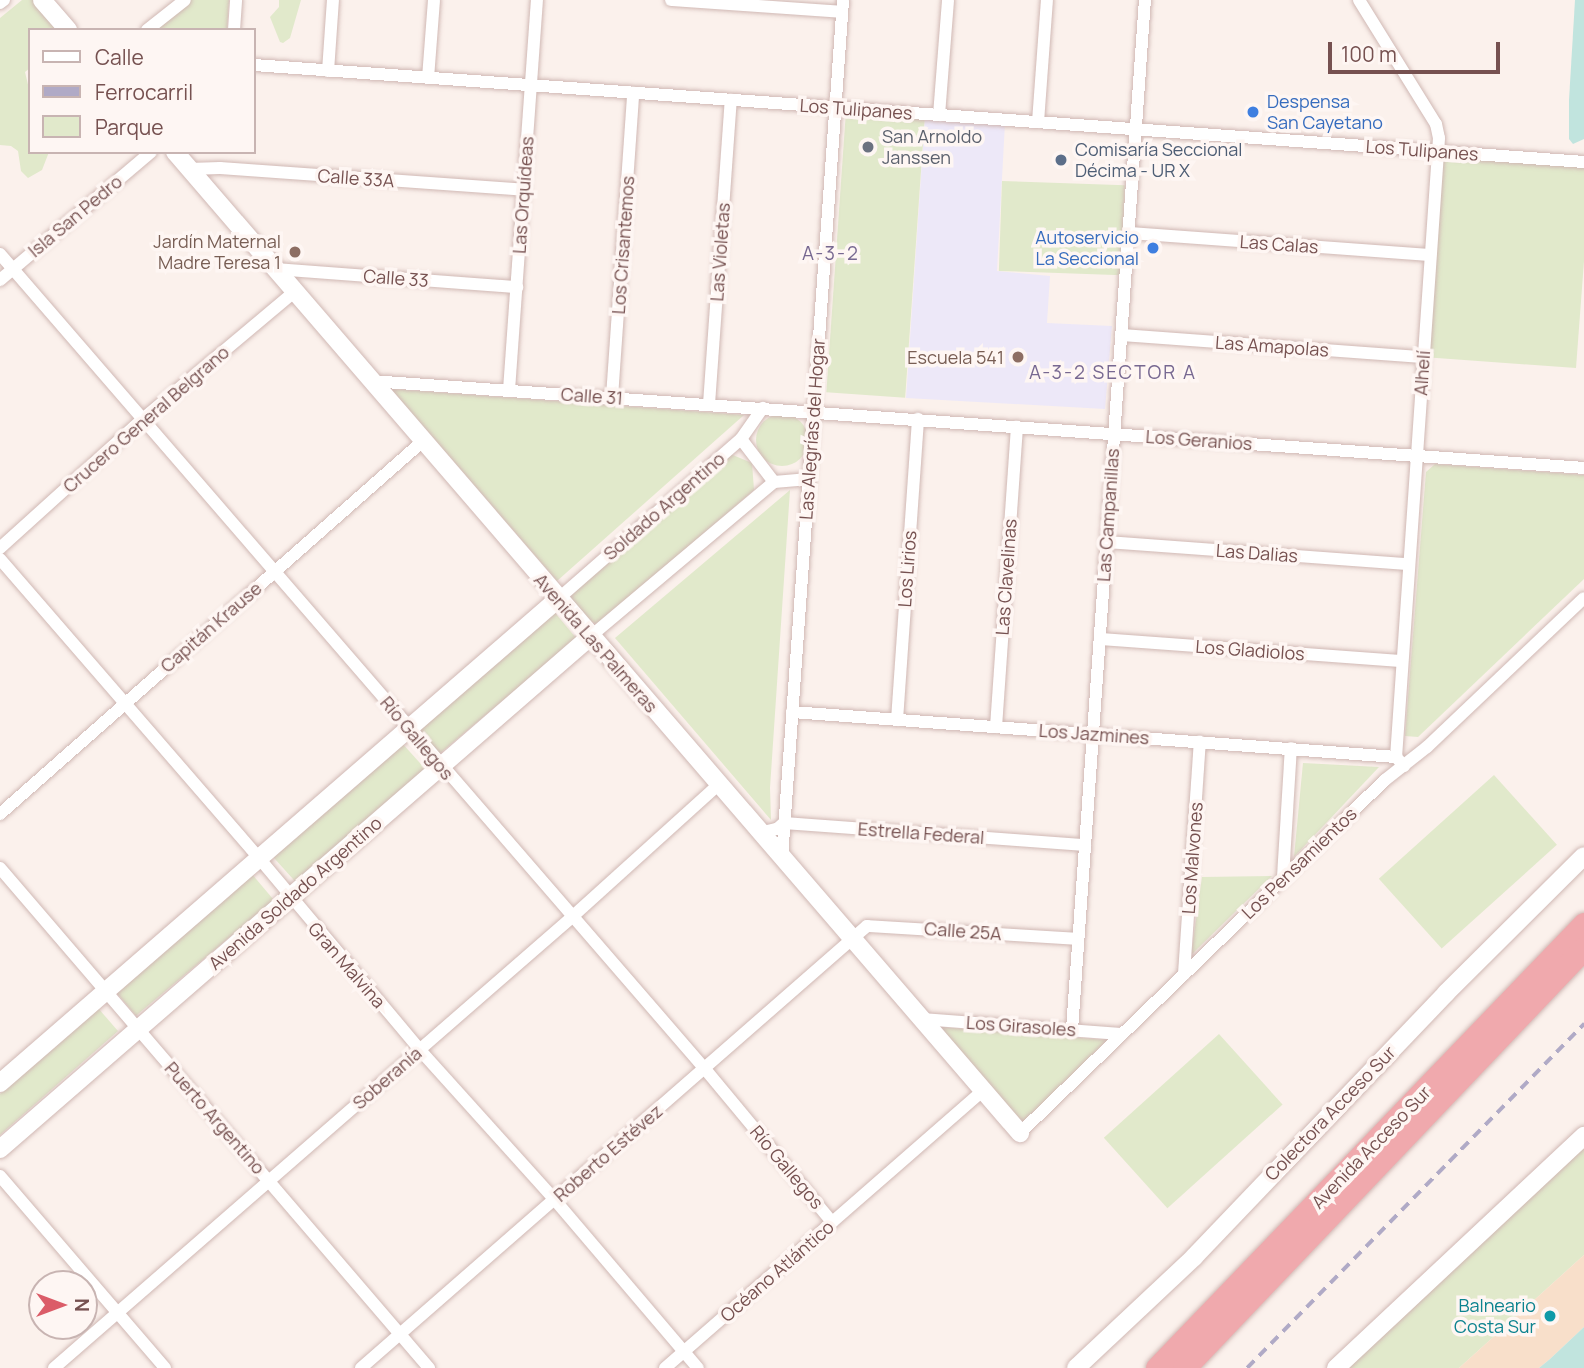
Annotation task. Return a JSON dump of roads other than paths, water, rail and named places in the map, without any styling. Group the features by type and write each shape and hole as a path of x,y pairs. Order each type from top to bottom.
{"highway":[{"name":"Avenida Acceso Sur","path":"1157,1368 1584,924"},
{"name":"Avenida Acceso Sur","path":"1184,1368 1584,948"}],"main road":[{"path":"42,0 66,28"},
{"name":"Avenida Las Palmeras","path":"177,154 1020,1133"},
{"path":"0,1083 558,599"},
{"name":"Avenida Soldado Argentino","path":"0,1149 591,636"},
{"name":"Colectora Acceso Sur","path":"1076,1368 1194,1257 1446,993 1584,856"},
{"path":"1336,1368 1584,1136"}],"street":[{"path":"150,28 185,0"},
{"path":"234,28 236,0"},
{"path":"328,71 333,0"},
{"path":"428,78 434,0"},
{"name":"Las Orquídeas","path":"509,390 537,0"},
{"path":"671,0 842,6"},
{"path":"939,115 948,0"},
{"path":"1038,122 1046,0"},
{"name":"Las Campanillas","path":"1072,1030 1145,0"},
{"name":"Alhelí","path":"1359,0 1436,124 1438,151 1401,661 1400,762"},
{"name":"Las Alegrías del Hogar","path":"782,859 842,6"},
{"name":"Los Tulipanes","path":"256,65 1584,162"},
{"name":"Los Crisantemos","path":"612,397 634,93"},
{"name":"Las Violetas","path":"709,404 731,100"},
{"name":"Isla San Pedro","path":"0,280 148,154"},
{"name":"Calle 33A","path":"189,169 220,168 524,190"},
{"name":"Las Calas","path":"1129,233 1430,255"},
{"name":"Río Gallegos","path":"0,254 705,1069 832,1222"},
{"name":"Calle 33","path":"275,269 517,287"},
{"name":"Crucero General Belgrano","path":"0,548 144,418 295,292"},
{"name":"Las Amapolas","path":"1121,335 1423,357"},
{"name":"Calle 31","path":"371,381 813,412"},
{"name":"Soldado Argentino","path":"558,599 741,439 763,408"},
{"name":"Los Geranios","path":"813,412 1584,468"},
{"name":"Los Lirios","path":"897,720 918,419"},
{"name":"Las Clavelinas","path":"996,727 1017,427"},
{"path":"741,439 774,482"},
{"name":"Capitán Krause","path":"0,814 423,441"},
{"path":"591,636 774,482 809,479"},
{"name":"Las Dalias","path":"1106,542 1408,564"},
{"name":"Gran Malvina","path":"0,559 123,705 259,858 289,898 419,1049 554,1199 698,1368"},
{"name":"Los Pensamientos","path":"1020,1133 1400,762 1584,598"},
{"name":"Los Gladiolos","path":"1100,639 1401,661"},
{"name":"Los Jazmines","path":"792,712 1291,748 1400,762"},
{"name":"Los Malvones","path":"1184,974 1200,741"},
{"path":"1283,877 1291,748"},
{"name":"Soberanía","path":"54,1368 572,917 718,785"},
{"name":"Estrella Federal","path":"759,832 777,830 784,823 1085,845"},
{"name":"Puerto Argentino","path":"0,868 429,1368"},
{"name":"Calle 25A","path":"853,937 873,924 1078,939"},
{"name":"Roberto Estévez","path":"362,1368 853,937"},
{"name":"Los Girasoles","path":"920,1019 1121,1034"},
{"name":"Océano Atlántico","path":"665,1368 984,1091"},
{"path":"0,1176 165,1368"}],"water":[{"path":"1575,0 1584,0 1584,139 1573,144 1569,139 1569,100"},
{"path":"1584,1327 1584,1368 1539,1368 1550,1359"}],"railway":[{"path":"1247,1368 1584,1024"}],"place":[{"name":"Despensa San Cayetano","path":"1253,112"},
{"name":"San Arnoldo Janssen","path":"868,147"},
{"name":"Comisaría Seccional Décima - UR X","path":"1061,160"},
{"name":"Autoservicio La Seccional","path":"1153,248"},
{"name":"Jardín Maternal Madre Teresa 1","path":"295,252"},
{"name":"Escuela 541","path":"1018,357"},
{"name":"Balneario Costa Sur","path":"1550,1316"}],"district":[{"name":"A-3-2","path":"831,254"},
{"name":"A-3-2 SECTOR A","path":"1113,373"}]}
